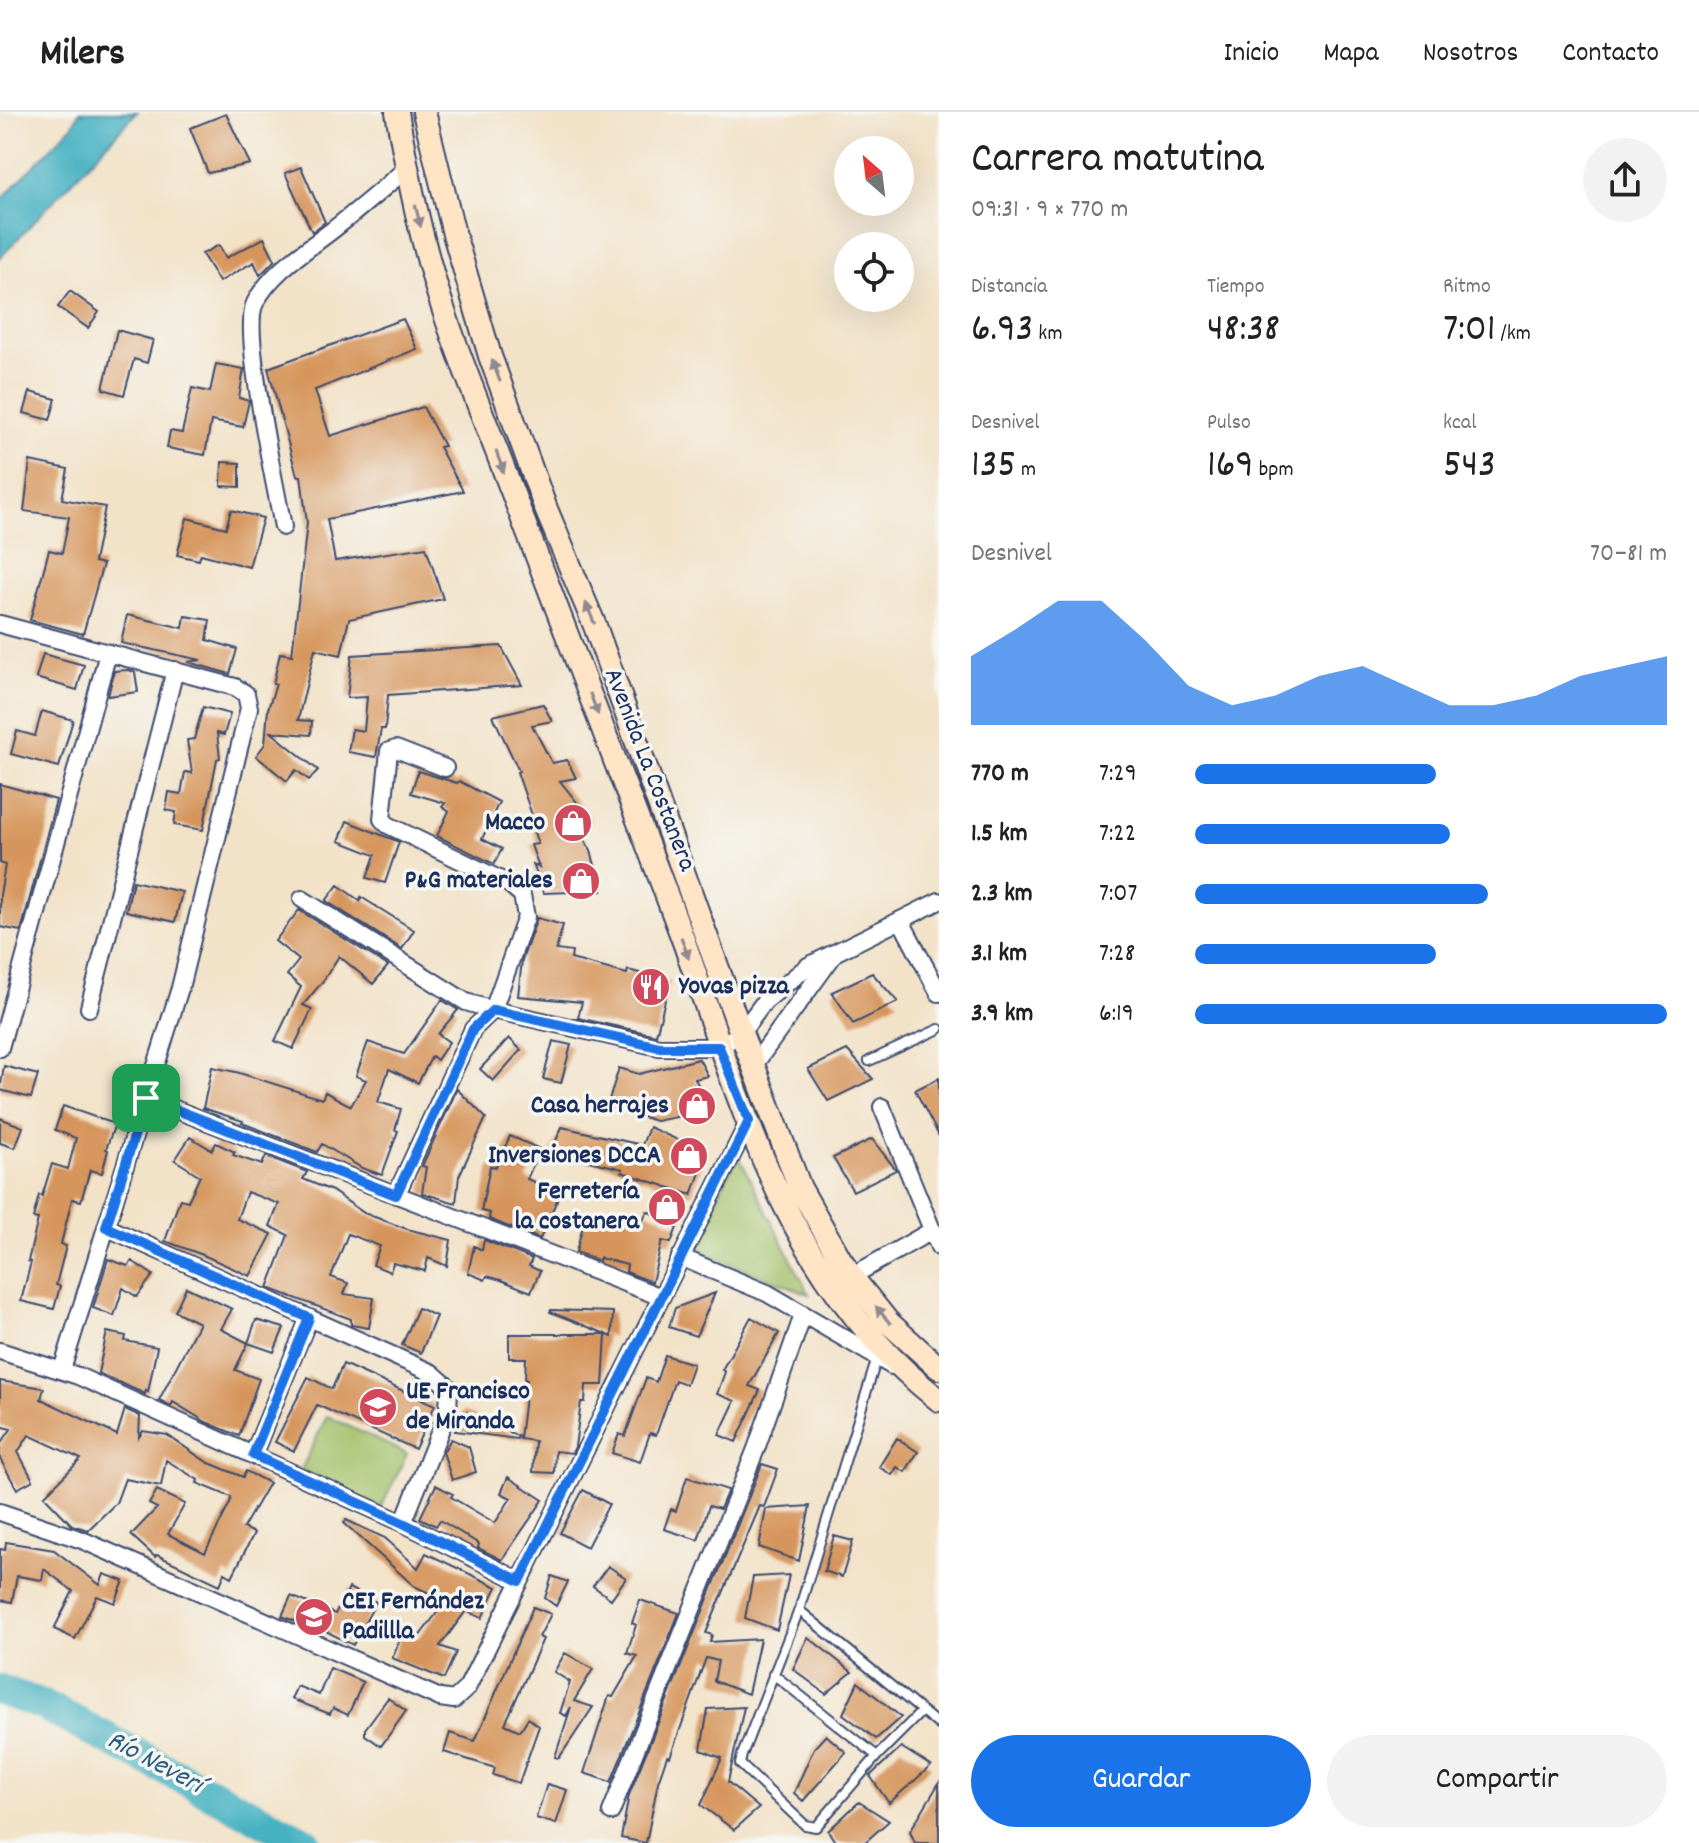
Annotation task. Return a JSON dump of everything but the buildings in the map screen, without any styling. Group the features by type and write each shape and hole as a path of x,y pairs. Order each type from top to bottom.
{"street":[{"name":"Avenida La Costanera","path":"397,112 406,169 442,306 749,1121 792,1220 810,1251 869,1336 910,1377 939,1400"},
{"name":"Avenida La Costanera","path":"424,112 454,234 490,356 546,509 595,626 800,1188 852,1276 888,1322 939,1368"},
{"path":"283,527 255,370 251,324 254,304 289,262 406,169"},
{"path":"0,624 235,687 246,694 249,708 180,988 62,1370"},
{"path":"0,1048 108,653"},
{"path":"89,1008 175,670"},
{"path":"396,1195 473,1029 493,1010 526,917 522,895 509,884 388,825 382,819 389,751 396,749 445,768"},
{"path":"302,899 466,1002 659,1047 719,1047 741,1033 765,1001 808,966 939,901"},
{"path":"901,921 939,993"},
{"path":"754,1065 836,951"},
{"path":"146,1098 661,1297"},
{"path":"882,1107 939,1247"},
{"path":"0,1512 82,1540 440,1698 454,1700 467,1688 749,1121"},
{"path":"106,1227 432,1373 449,1388 448,1411 403,1523"},
{"path":"852,1276 933,1230"},
{"path":"680,1257 767,1293 877,1357 910,1377 939,1411"},
{"path":"611,1812 756,1449 803,1315"},
{"path":"253,1455 309,1318"},
{"path":"0,1351 62,1370 403,1523 520,1581"}],"lane":[{"path":"869,1061 939,1029"},
{"path":"877,1357 799,1610 740,1764 805,1825 816,1827 877,1756 922,1711"},
{"path":"799,1610 939,1725"},
{"path":"773,1674 877,1756"}],"green space":[{"path":"738,1155 809,1294 693,1249"},
{"path":"327,1416 407,1454 381,1508 301,1470"}],"water":[{"path":"79,112 137,112 0,258 0,201 73,125"}],"waterway":[{"name":"Río Neverí","path":"0,1690 45,1706 306,1843"}],"place":[{"name":"Macco","path":"573,823"},
{"name":"P&G materiales","path":"581,881"},
{"name":"Yovas pizza","path":"651,987"},
{"name":"Casa herrajes","path":"697,1106"},
{"name":"Inversiones DCCA","path":"689,1156"},
{"name":"Ferretería la costanera","path":"667,1207"},
{"name":"UE Francisco de Miranda","path":"378,1407"},
{"name":"CEI Fernández Padillla","path":"314,1617"}],"route":[{"path":"493,1010 659,1047 719,1047 749,1121 520,1581 403,1523 253,1455 309,1318 106,1227 146,1098 396,1195 473,1029 493,1010"}]}
